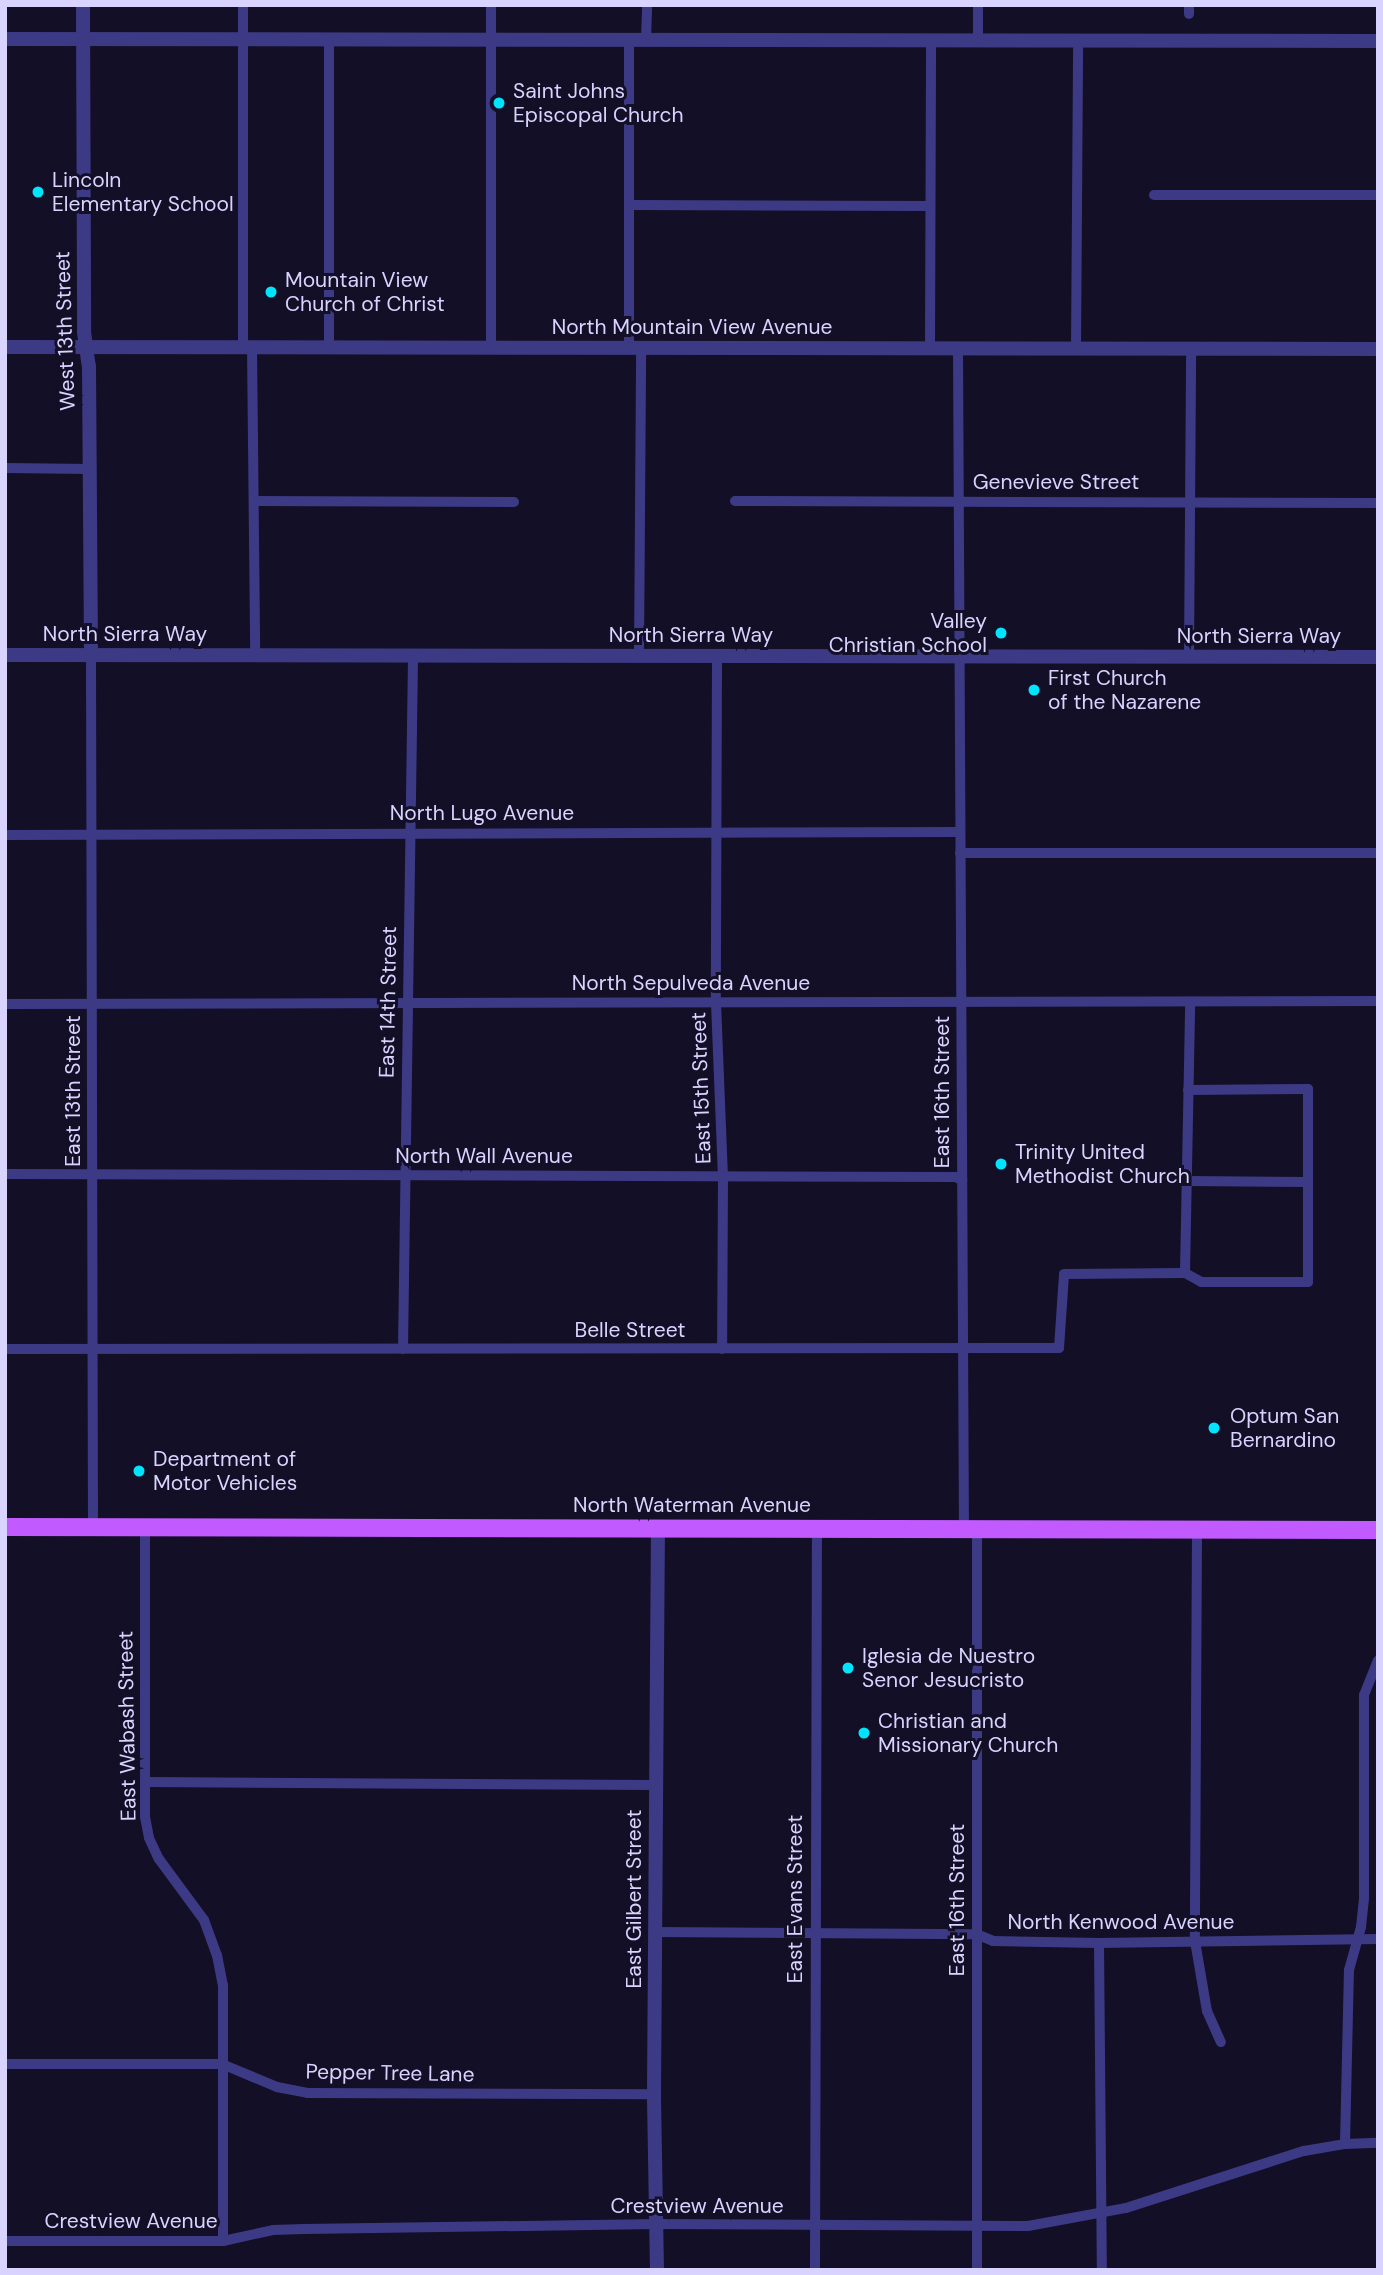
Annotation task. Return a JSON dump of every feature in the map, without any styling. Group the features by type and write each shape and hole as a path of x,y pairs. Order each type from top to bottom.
{"main road":[{"name":"North Waterman Avenue","path":"5,1527 1378,1530"}],"street":[{"name":"West 13th Street","path":"83,5 91,655"},
{"path":"243,5 256,655"},
{"path":"491,5 491,348"},
{"path":"646,5 646,39"},
{"path":"978,5 978,40"},
{"path":"5,39 1378,41"},
{"path":"629,39 639,656"},
{"path":"329,40 329,348"},
{"path":"930,348 931,40"},
{"path":"1076,348 1078,41"},
{"path":"1154,195 1378,195"},
{"path":"630,205 930,206"},
{"name":"North Mountain View Avenue","path":"5,347 1378,349"},
{"name":"East 16th Street","path":"958,348 962,1348 970,1530 976,1934 977,2270"},
{"path":"1189,657 1191,348"},
{"path":"5,468 90,469"},
{"path":"254,501 514,502"},
{"name":"Genevieve Street","path":"735,501 1378,503"},
{"name":"North Sierra Way","path":"5,655 1378,657"},
{"name":"East 13th Street","path":"91,655 93,1527"},
{"name":"East 14th Street","path":"402,1349 413,656"},
{"name":"East 15th Street","path":"718,657 716,1003 723,1177 722,1349"},
{"name":"North Lugo Avenue","path":"5,835 960,832"},
{"path":"960,853 1378,853"},
{"name":"North Sepulveda Avenue","path":"5,1004 716,1003 961,999 1190,1002 1378,1000"},
{"path":"1188,1090 1308,1089 1308,1282 1201,1282 1185,1273 1188,1090 1190,1002"},
{"name":"North Wall Avenue","path":"5,1174 955,1177 962,1180"},
{"path":"1187,1181 1308,1182"},
{"name":"Belle Street","path":"5,1349 1059,1348 1064,1274 1185,1273"},
{"name":"East Wabash Street","path":"145,1527 145,1817 149,1838 171,1878 204,1920 217,1955 223,1985 223,2241"},
{"name":"East Gilbert Street","path":"657,2270 654,1785 658,1528"},
{"name":"East Evans Street","path":"815,2270 817,1528"},
{"path":"1197,1530 1195,1941 1208,2011 1221,2042"},
{"path":"1345,2144 1349,1970 1358,1941 1364,1898 1364,1695 1378,1661"},
{"path":"145,1782 654,1785"},
{"path":"1364,1791 1378,1791"},
{"name":"North Kenwood Avenue","path":"656,1932 976,1934 993,1941 1378,1939"},
{"path":"1099,1942 1102,2270"},
{"name":"Pepper Tree Lane","path":"5,2064 222,2064 277,2087 307,2093 654,2094"},
{"name":"Crestview Avenue","path":"5,2241 223,2241 284,2229 657,2224 815,2227 1053,2224 1126,2208 1304,2151 1345,2144 1378,2143"}],"place":[{"name":"Saint Johns Episcopal Church","path":"499,103"},
{"name":"Lincoln Elementary School","path":"38,192"},
{"name":"Mountain View Church of Christ","path":"271,292"},
{"name":"Valley Christian School","path":"1001,633"},
{"name":"First Church of the Nazarene","path":"1034,690"},
{"name":"Trinity United Methodist Church","path":"1001,1164"},
{"name":"Optum San Bernardino","path":"1214,1428"},
{"name":"Department of Motor Vehicles","path":"139,1471"},
{"name":"Iglesia de Nuestro Senor Jesucristo","path":"848,1668"},
{"name":"Christian and Missionary Church","path":"864,1733"}]}
